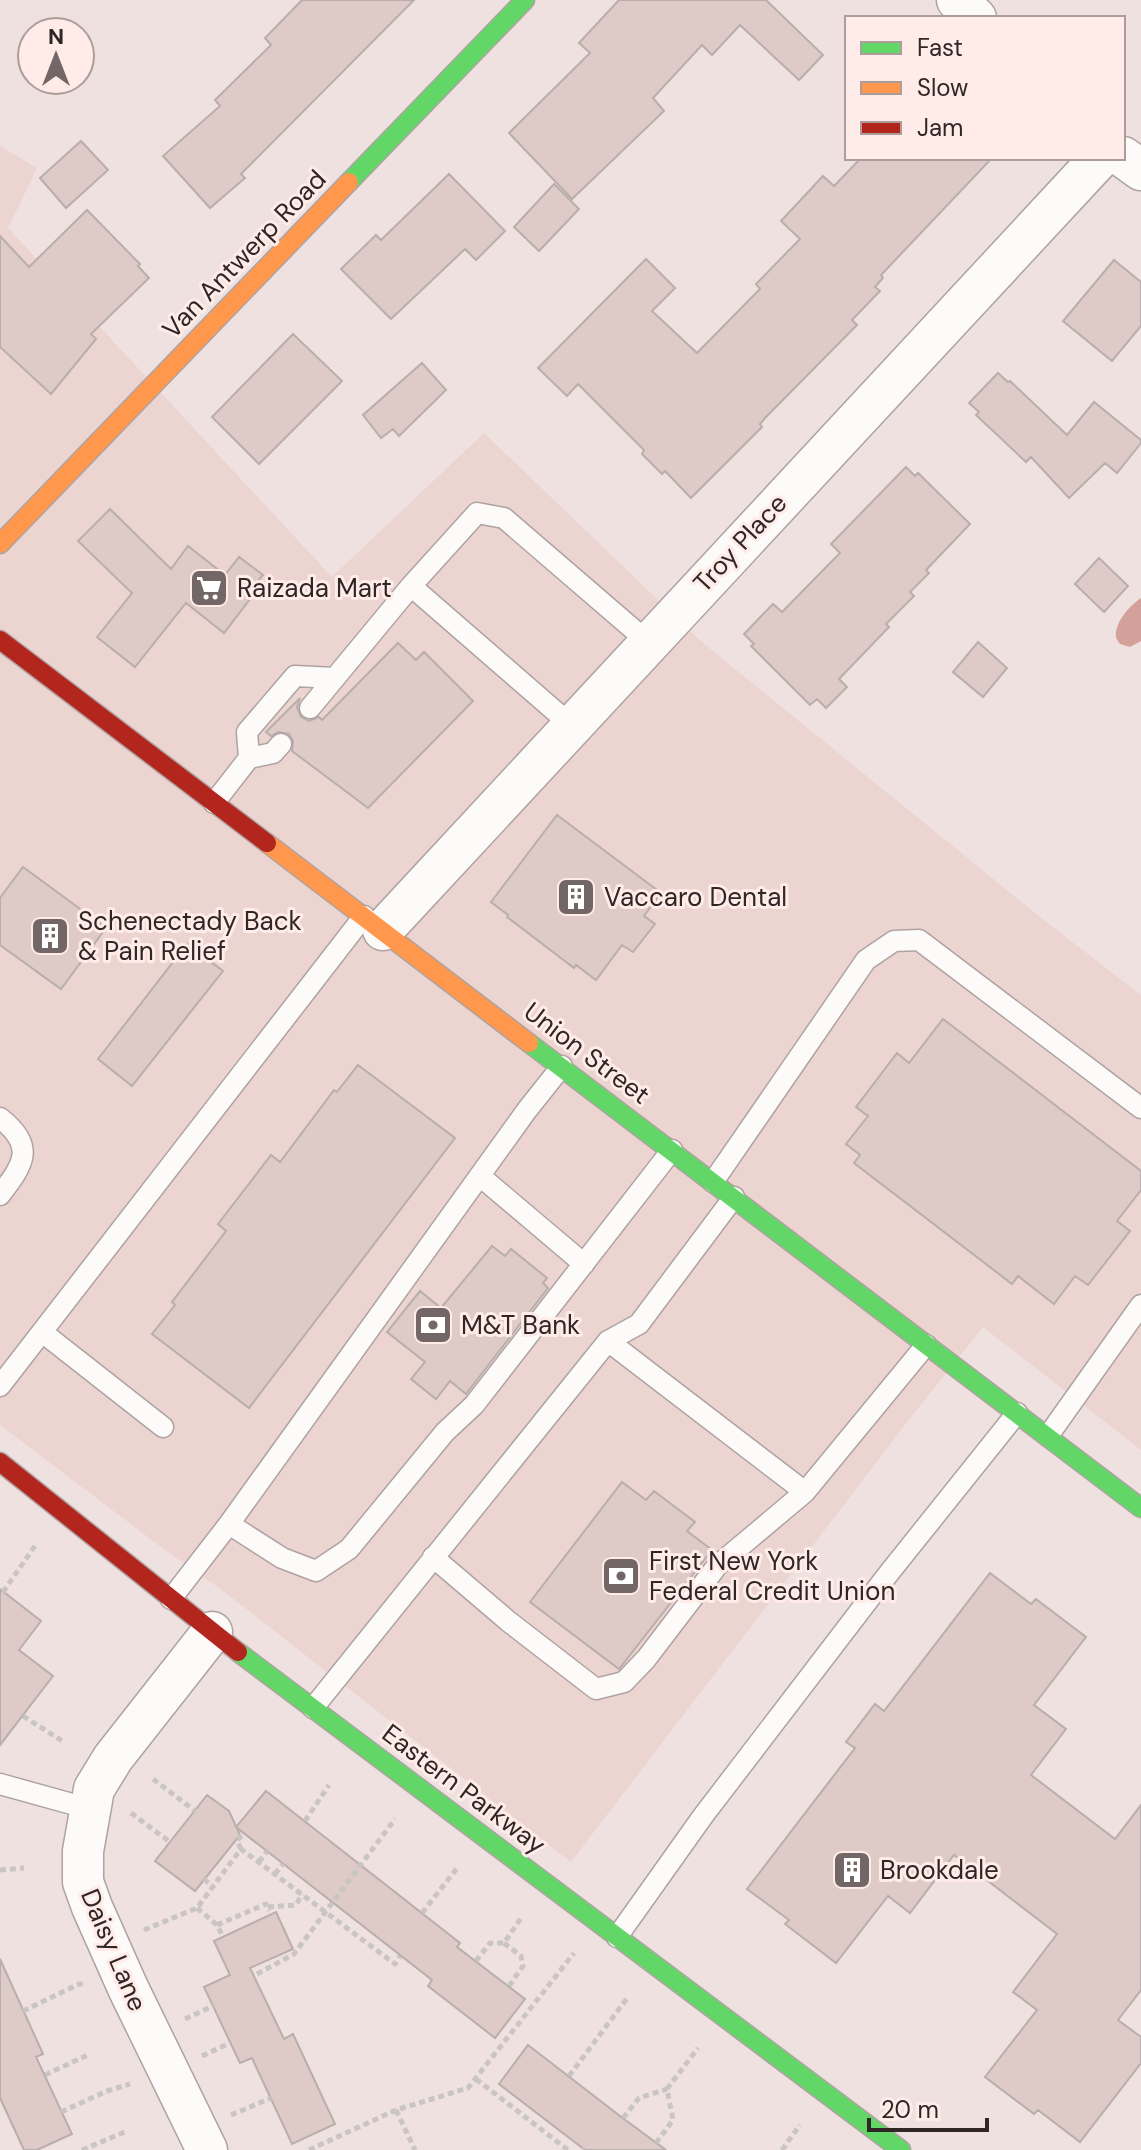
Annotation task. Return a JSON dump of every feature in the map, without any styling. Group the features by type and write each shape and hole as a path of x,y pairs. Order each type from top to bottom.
{"street":[{"name":"Van Antwerp Road","path":"0,544 525,0"},
{"path":"957,0 974,16"},
{"name":"Troy Place","path":"374,923 571,725 1098,160"},
{"name":"Union Street","path":"0,640 1141,1508"},
{"name":"Eastern Parkway","path":"0,1462 212,1632 901,2150"},
{"name":"Daisy Lane","path":"207,2150 188,2071 128,1988 83,1882 83,1851 94,1789 113,1758 212,1632"}],"lane":[{"path":"310,708 411,586 477,513 504,518 648,642"},
{"path":"411,586 571,725"},
{"path":"249,758 247,732 295,676 335,678"},
{"path":"214,803 249,758 273,753 281,744"},
{"path":"0,1386 374,923"},
{"path":"713,1182 866,960 894,941 919,940 1141,1108"},
{"path":"171,1599 229,1524 562,1066"},
{"path":"0,1118 17,1131 24,1150 17,1173 0,1195"},
{"path":"229,1524 282,1558 316,1571 349,1549 445,1432 474,1405 672,1150"},
{"path":"480,1176 584,1264"},
{"path":"313,1708 608,1341 639,1324 734,1197"},
{"path":"1048,1436 1141,1305"},
{"path":"42,1332 163,1427"},
{"path":"608,1341 805,1492"},
{"path":"433,1557 508,1621 596,1689 624,1682 646,1659 717,1566 805,1492 926,1345"},
{"path":"617,1937 703,1816 889,1573 1017,1413"},
{"path":"0,1784 90,1809"}],"path":[{"path":"3,1592 61,1511"},
{"path":"23,1716 64,1742"},
{"path":"153,1779 195,1811"},
{"path":"305,1821 329,1785"},
{"path":"257,1974 294,1954 418,1787"},
{"path":"131,1813 170,1842"},
{"path":"244,1833 237,1841 241,1849 395,1964 400,1956"},
{"path":"422,1913 482,1835"},
{"path":"140,1932 197,1908 241,1849"},
{"path":"259,1862 267,1851"},
{"path":"275,1874 283,1864"},
{"path":"0,1870 24,1868"},
{"path":"204,1879 213,1887"},
{"path":"504,1943 547,1884"},
{"path":"217,1925 266,1904 268,1909 296,1905 302,1894"},
{"path":"197,1908 217,1925 223,1937"},
{"path":"309,2150 396,2110 468,2088 598,1922"},
{"path":"476,1961 490,1943 504,1943 521,1956 523,1966 509,1986"},
{"path":"569,2076 654,1964"},
{"path":"23,2011 79,1984 128,1988"},
{"path":"182,2021 213,2006"},
{"path":"61,2112 125,2084 188,2071 230,2043"},
{"path":"45,2075 90,2054"},
{"path":"623,2118 639,2098 667,2089 690,2060"},
{"path":"476,2079 568,2150"},
{"path":"656,2143 673,2120 667,2089"},
{"path":"396,2110 415,2150"},
{"path":"538,2127 545,2119"},
{"path":"82,2150 127,2131"}],"shaded area":[{"path":"0,146 37,168 8,228 332,577 484,433 703,643 1045,921 1141,995 1141,1450 983,1327 571,1862 222,1590 0,1425"},
{"path":"1141,598 1141,641 1130,647 1120,644 1116,632 1120,621"}],"building":[{"path":"302,0 414,0 241,174 245,178 210,208 163,156 220,106 215,100 271,45 265,38"},
{"path":"619,0 766,0 823,55 799,80 740,25 712,55 702,45 653,98 664,111 572,199 509,133 590,53 579,43"},
{"path":"81,141 108,170 66,208 40,178"},
{"path":"859,160 990,160 881,275 883,278 875,287 880,291 852,320 857,325 691,498 665,471 662,474 642,454 644,450 578,384 567,396 538,368 646,259 675,288 652,311 697,353 760,289 756,284 800,239 781,221 823,176 834,186"},
{"path":"449,174 505,231 476,260 465,249 391,319 341,269 376,235 381,240"},
{"path":"554,184 579,209 539,251 514,227"},
{"path":"87,210 140,264 138,266 149,278 91,334 96,339 51,394 0,347 0,236 29,267"},
{"path":"1114,260 1141,282 1141,326 1112,361 1063,321"},
{"path":"293,334 342,381 259,464 212,417"},
{"path":"422,363 446,390 399,436 393,429 381,438 363,415"},
{"path":"998,373 1067,435 1094,402 1141,443 1117,473 1105,463 1069,498 1031,457 1026,462 976,415 979,412 969,403"},
{"path":"906,467 915,476 918,473 970,524 926,570 929,573 910,592 914,596 886,624 889,627 839,679 847,687 826,708 817,699 810,705 751,646 754,644 744,634 773,604 782,612 840,553 831,544"},
{"path":"110,509 171,569 188,546 225,575 239,557 263,575 249,592 253,595 224,633 186,603 135,667 97,637 132,593 78,541"},
{"path":"1099,558 1128,586 1104,612 1075,584"},
{"path":"978,642 1007,668 983,697 953,672"},
{"path":"398,643 416,660 424,652 473,701 368,808 292,751 293,741 289,734 278,732 271,736 266,732 300,698 297,707 301,717 309,721 319,717 322,720"},
{"name":"Vaccaro Dental","path":"557,815 661,893 644,916 655,924 633,952 622,945 596,980 576,965 574,968 491,902"},
{"name":"Schenectady Back & Pain Relief","path":"23,867 106,928 61,989 0,945 0,898"},
{"path":"187,944 223,971 132,1086 98,1059"},
{"path":"943,1019 1141,1171 1141,1190 1117,1221 1130,1231 1088,1285 1075,1276 1054,1304 1018,1276 1012,1284 854,1163 860,1155 846,1144 868,1116 856,1107 897,1053 909,1063"},
{"path":"358,1065 455,1138 249,1408 152,1334 175,1305 172,1302 226,1231 218,1224 271,1155 280,1162 334,1090 337,1092"},
{"name":"M&T Bank","path":"492,1246 505,1256 511,1249 547,1278 543,1283 548,1288 466,1394 450,1381 436,1399 411,1379 425,1362 387,1332 420,1291 441,1308"},
{"name":"First New York Federal Credit Union","path":"622,1482 646,1500 654,1491 695,1522 687,1531 712,1550 619,1669 530,1602"},
{"name":"Brookdale","path":"990,1573 1031,1604 1036,1599 1086,1637 1034,1705 1066,1729 1031,1775 1115,1839 1141,1805 1141,1990 1118,2020 1141,2037 1141,2063 1080,2142 1038,2110 1034,2114 985,2077 1037,2010 1013,1992 1057,1934 954,1855 910,1913 888,1896 836,1963 785,1924 789,1920 747,1889 855,1748 846,1742 875,1704 884,1711"},
{"path":"0,1589 41,1621 19,1650 53,1676 0,1745"},
{"path":"266,1791 460,1943 457,1947 525,1999 495,2038 428,1986 432,1980 236,1827"},
{"path":"207,1795 229,1811 240,1835 195,1891 155,1861"},
{"path":"276,1912 293,1949 250,1968 284,2039 293,2034 335,2124 292,2144 252,2058 240,2063 204,1987 230,1975 214,1941"},
{"path":"0,1959 43,2054 36,2057 72,2134 37,2150 24,2150 0,2098"},
{"path":"528,2045 666,2150 585,2150 499,2084"}],"traffic: fast":[{"path":"349,182 525,0"},
{"path":"529,1043 1141,1508"},
{"path":"238,1652 901,2150"}],"traffic: slow":[{"path":"0,544 349,182"},
{"path":"267,843 529,1043"}],"traffic: jam":[{"path":"0,640 267,843"},
{"path":"0,1462 238,1652"}],"place":[{"name":"Raizada Mart","path":"209,588"},
{"name":"Vaccaro Dental","path":"576,897"},
{"name":"Schenectady Back & Pain Relief","path":"50,936"},
{"name":"M&T Bank","path":"433,1325"},
{"name":"First New York Federal Credit Union","path":"621,1576"},
{"name":"Brookdale","path":"852,1870"}]}
